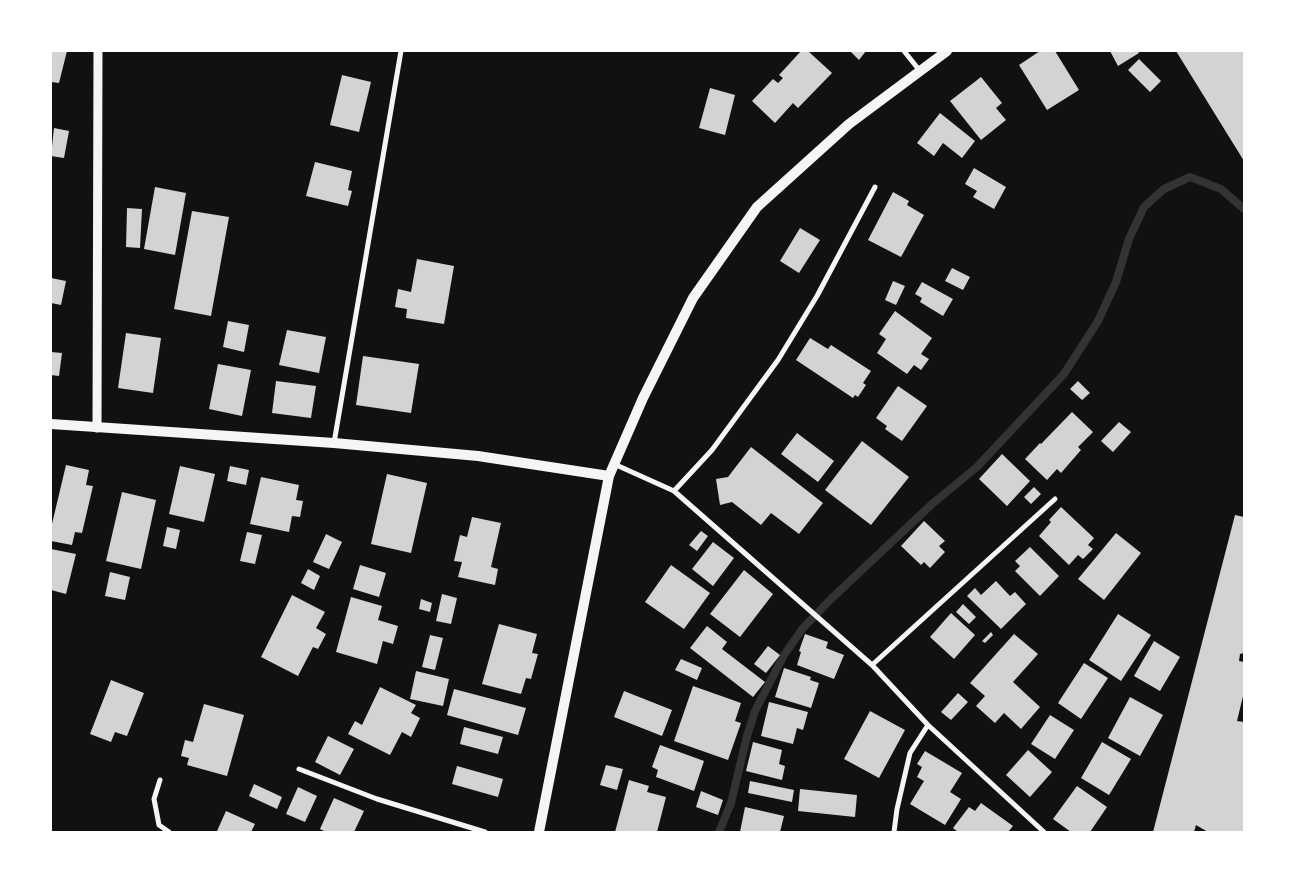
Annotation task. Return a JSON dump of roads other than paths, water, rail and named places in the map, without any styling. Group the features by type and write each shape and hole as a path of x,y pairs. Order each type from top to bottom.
{"main road":[{"path":"539,832 609,476 643,398 693,298 757,208 849,124 947,51"},
{"path":"51,424 334,443 478,456 609,476"}],"street":[{"path":"97,428 98,51"},
{"path":"334,443 401,51"},
{"path":"904,51 920,71"},
{"path":"674,490 712,450 778,360 817,296 875,186"},
{"path":"614,464 674,490 872,665 928,725 1044,832"},
{"path":"872,665 1055,499"},
{"path":"894,832 897,809 910,753 928,725"},
{"path":"300,769 378,800 485,832"},
{"path":"160,780 154,799 159,825 169,832"}],"waterway":[{"path":"719,832 731,803 755,711 784,655 803,628 831,599 932,504 977,467 1064,374 1098,321 1116,282 1129,239 1144,207 1164,189 1190,177 1221,189 1244,209"}]}
